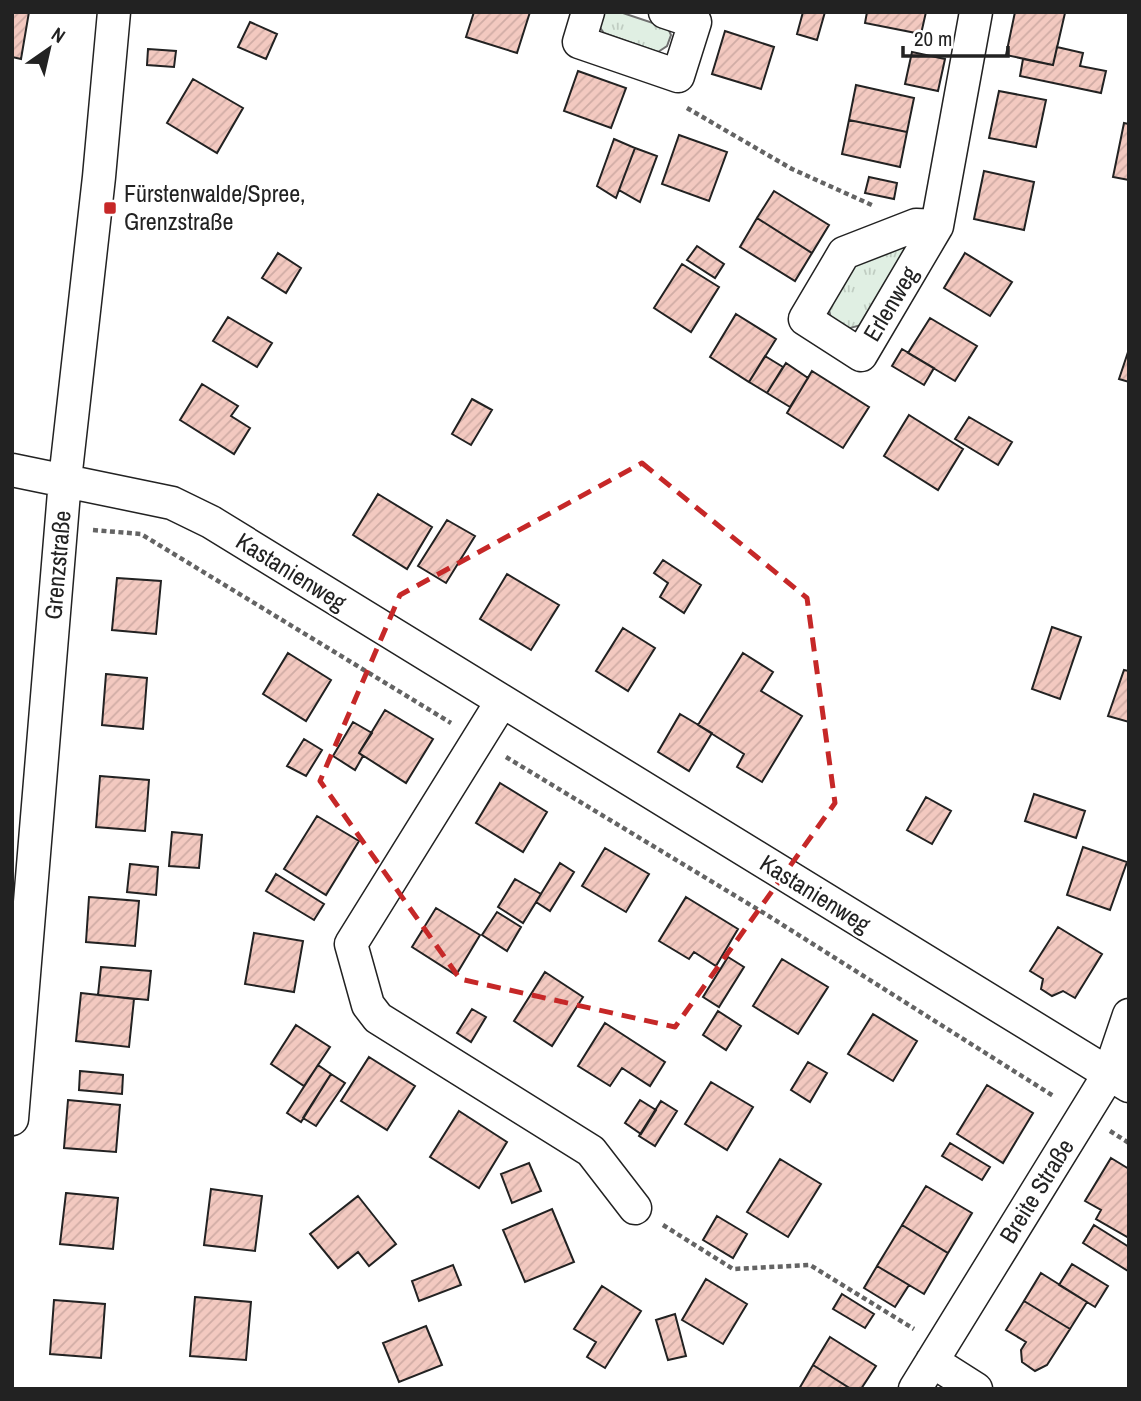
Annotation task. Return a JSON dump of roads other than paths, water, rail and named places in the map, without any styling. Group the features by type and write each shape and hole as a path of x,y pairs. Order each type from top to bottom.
{"street":[{"name":"Grenzstraße","path":"12,1119 65,480 99,177 114,12"},
{"path":"588,12 579,42 678,76 695,22 664,12"},
{"path":"927,225 976,12"},
{"name":"Kastanienweg","path":"12,470 172,503 211,522 1119,1080"},
{"path":"502,701 351,944 368,1005 378,1018 591,1151 635,1208"},
{"name":"Breite Straße","path":"915,1389 1084,1115 1119,1080 1129,1014"},
{"path":"937,1353 976,1389"}],"place":[{"name":"Fürstenwalde/Spree, Grenzstraße","path":"110,208"}]}
